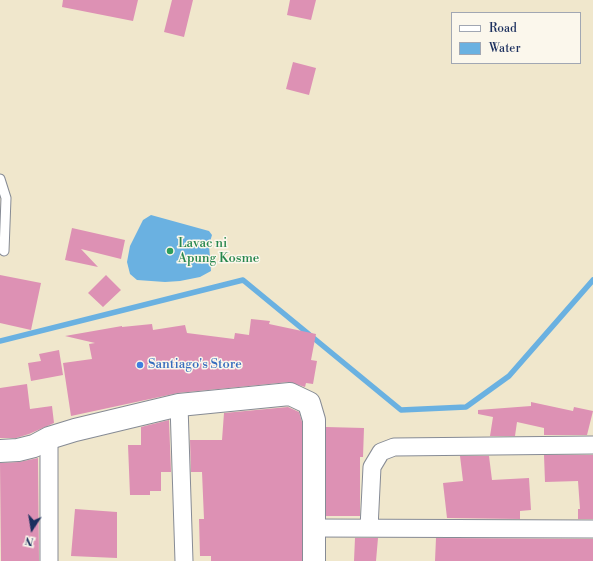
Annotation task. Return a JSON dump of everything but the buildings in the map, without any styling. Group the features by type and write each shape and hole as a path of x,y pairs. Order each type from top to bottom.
{"street":[{"path":"0,451 18,450 34,446 49,438 75,430 179,405 290,394 309,403 314,420 314,561"},
{"path":"179,405 184,561"},
{"path":"49,438 49,561"},
{"path":"369,528 372,467 381,452 394,447 593,445"},
{"path":"313,528 593,529"}],"lane":[{"path":"0,179 6,198 4,251"}],"water":[{"name":"Lavac ni Apung Kosme","path":"151,215 209,231 212,235 209,245 211,271 200,277 165,282 137,280 130,274 127,262 130,246 143,220"}],"waterway":[{"path":"0,341 243,280 401,410 466,407 509,376 593,280"}],"place":[{"name":"Lavac ni Apung Kosme","path":"170,251"},
{"name":"Santiago's Store","path":"140,365"}]}
